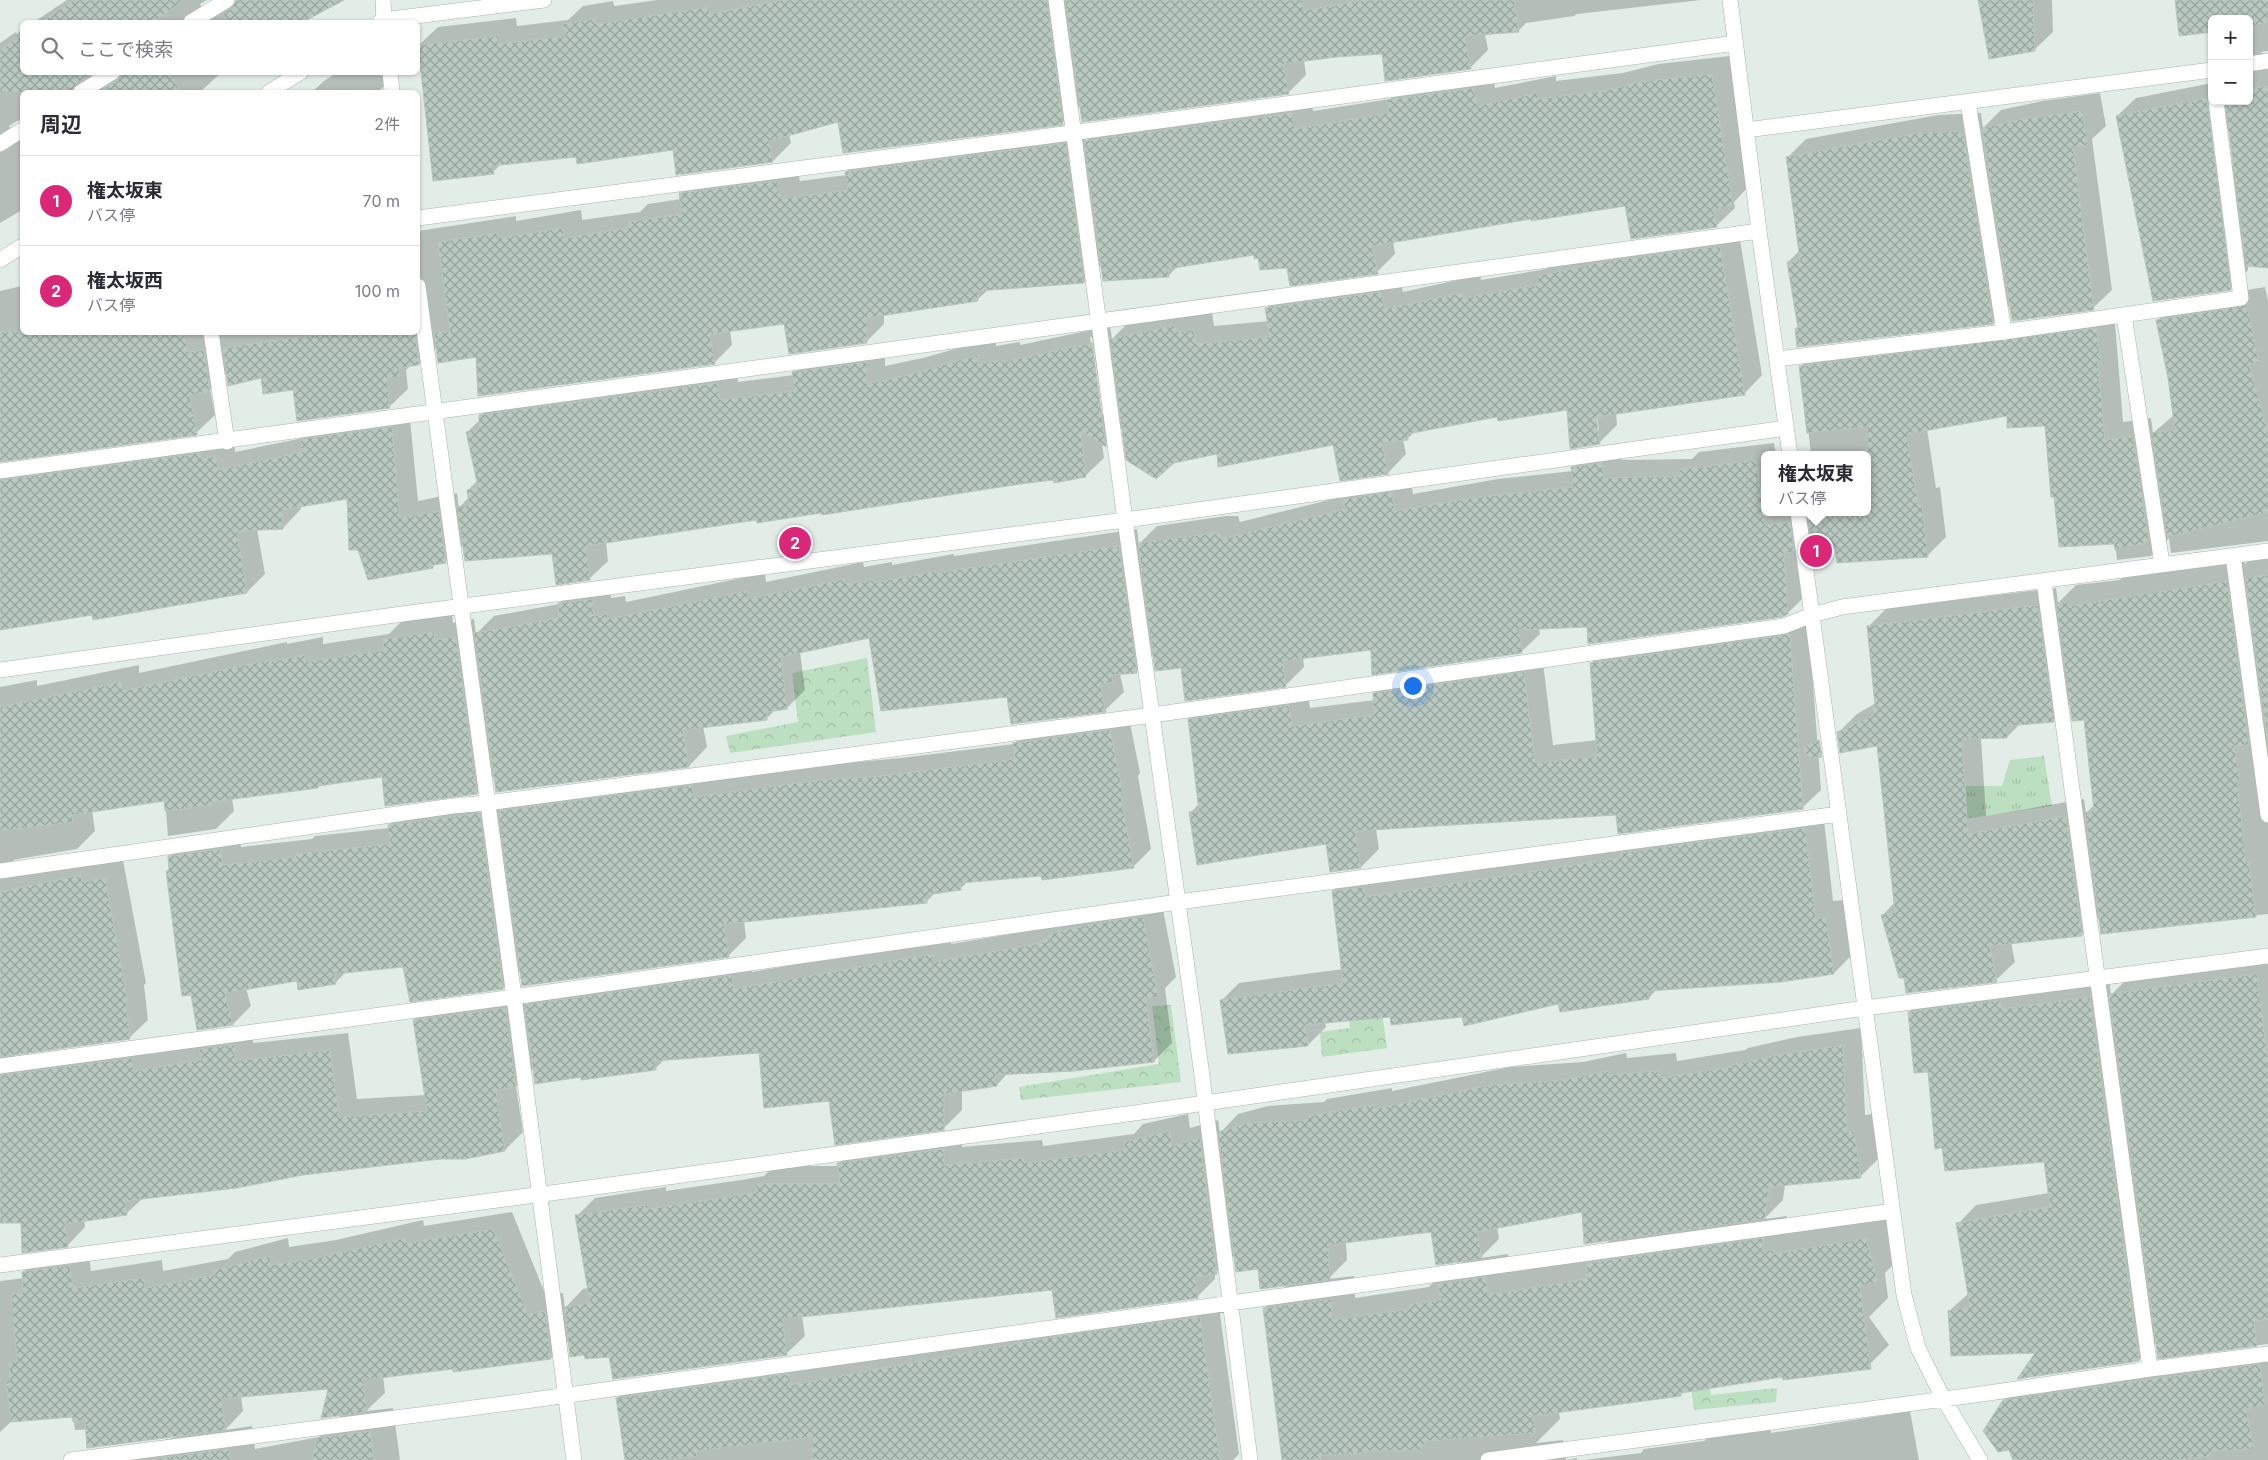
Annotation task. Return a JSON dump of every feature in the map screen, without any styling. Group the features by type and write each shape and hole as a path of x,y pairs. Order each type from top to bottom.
{"street":[{"path":"195,20 227,0"},
{"path":"382,0 382,20"},
{"path":"397,20 544,0"},
{"path":"1056,0 1125,520 1206,1103 1250,1460"},
{"path":"1730,0 1789,451"},
{"path":"420,218 1736,43"},
{"path":"2253,63 2268,61"},
{"path":"1746,130 2208,72"},
{"path":"84,90 108,75"},
{"path":"272,90 296,75"},
{"path":"390,75 392,90"},
{"path":"1968,102 2004,332"},
{"path":"1777,360 2004,332 2241,298 2217,105"},
{"path":"0,144 20,131"},
{"path":"0,471 227,442 435,411 1100,323 1759,231"},
{"path":"0,260 20,247"},
{"path":"420,301 574,1460"},
{"path":"2124,315 2162,564"},
{"path":"211,335 227,442"},
{"path":"0,670 460,607 1125,520 1786,428"},
{"path":"1799,516 1904,1295 1918,1348 1943,1398 1980,1460"},
{"path":"0,871 453,806 1152,715 1784,626 1812,615 1842,607 2268,551"},
{"path":"2233,556 2268,815"},
{"path":"2044,581 2150,1369"},
{"path":"0,1066 514,997 1178,902 1839,814"},
{"path":"0,1265 540,1194 1206,1103 1865,1008 2268,956"},
{"path":"71,1460 565,1395 1893,1211"},
{"path":"1488,1460 2268,1354"}],"green space":[{"path":"867,658 876,732 730,753 726,736 798,722 792,673"},
{"path":"2044,756 2052,806 1964,819 1960,786 2002,786 2010,760"},
{"path":"1377,977 1387,1048 1322,1057 1320,1032 1350,1028 1346,983"},
{"path":"1171,1005 1181,1082 1021,1100 1019,1087 1159,1064 1152,1006"},
{"path":"1683,1328 1702,1331 1711,1395 1777,1388 1776,1402 1694,1410"}],"building":[{"path":"74,0 184,0 156,20 44,20"},
{"path":"236,0 344,0 307,20 228,20 223,14 232,8"},
{"path":"782,0 1047,0 1063,125 843,153 838,122 769,141 773,162 676,175 673,150 577,164 576,157 492,166 494,174 433,181 420,63 420,45 499,36 499,44 565,36 563,24 595,19 596,24 709,7 710,14"},
{"path":"1065,0 1303,0 1303,11 1364,0 1514,0 1519,32 1465,36 1471,69 1385,81 1382,54 1336,57 1283,64 1289,94 1082,122"},
{"path":"1978,0 2033,0 2035,51 1989,59"},
{"path":"2175,0 2268,0 2268,23 2253,25 2253,15 2208,15 2208,32 2179,36"},
{"path":"20,36 20,75 90,75 76,84 73,90 0,92 0,50"},
{"path":"1712,74 1733,205 1714,210 1717,227 1631,239 1625,206 1531,221 1531,219 1372,246 1378,274 1290,286 1287,268 1260,270 1258,258 1254,259 1254,255 1168,269 1169,277 1103,281 1084,141 1292,113 1295,129 1389,113 1387,100 1474,88 1477,106 1537,93 1538,99 1604,91 1639,82"},
{"path":"120,75 170,75 180,90 101,90 118,80"},
{"path":"2268,86 2268,268 2246,266 2226,105 2253,105 2253,88"},
{"path":"2207,98 2231,290 2153,301 2116,116"},
{"path":"2082,111 2088,145 2073,147 2094,310 2012,321 1982,128 2023,119"},
{"path":"1963,131 1993,324 1797,347 1795,328 1798,328 1787,262 1800,260 1786,157 1919,133"},
{"path":"1066,143 1084,283 978,291 978,301 867,318 867,343 789,354 784,324 710,334 715,364 478,396 476,357 438,363 434,332 450,332 438,242 498,233 498,238 563,228 564,238 629,228 628,222 682,214 679,193 777,181 781,199 848,190 845,172"},
{"path":"1720,246 1745,395 1596,417 1600,444 1570,449 1567,410 1498,421 1497,417 1407,434 1408,440 1382,442 1388,474 1340,481 1333,445 1218,467 1217,454 1174,463 1156,479 1126,460 1110,339 1176,325 1177,332 1194,330 1196,344 1270,337 1265,308 1381,292 1385,309 1462,293 1463,298 1538,285 1537,276 1608,261"},
{"path":"2247,305 2259,363 2249,364 2268,433 2268,512 2167,537 2151,433 2175,430 2168,378 2156,320"},
{"path":"2096,328 2101,360 2098,361 2105,440 2133,436 2149,542 2115,550 2114,544 2059,547 2054,497 2051,497 2045,426 2007,428 2007,416 1907,434 1918,505 1922,505 1928,557 1837,563 1835,548 1813,550 1808,519 1827,516 1871,516 1871,451 1867,451 1867,427 1807,433 1799,366"},
{"path":"0,332 20,332 20,335 184,335 188,352 204,350 210,391 190,396 197,435 0,462"},
{"path":"315,335 415,335 419,365 399,368 400,377 387,378 390,408 297,421 293,390 263,394 261,378 228,386 223,348"},
{"path":"1092,343 1106,447 1081,431 1086,477 1054,483 1053,480 1026,483 822,515 821,513 757,523 756,520 586,546 590,580 556,585 552,554 465,561 457,507 469,505 467,490 478,487 466,432 479,429 479,415 717,383 720,400 795,391 792,372 867,362 867,384 908,375 978,355 978,364 1002,360 1002,362"},
{"path":"392,427 400,518 439,511 446,563 433,565 433,568 368,580 358,550 349,550 347,499 282,510 283,529 237,531 247,593 93,620 92,615 0,630 0,480 200,453 201,459 216,456 218,470 302,452 300,439"},
{"path":"1756,460 1761,496 1761,516 1764,516 1765,525 1790,522 1794,552 1784,553 1788,614 1782,617 1588,644 1587,627 1519,630 1522,653 1372,675 1371,650 1283,661 1286,687 1185,701 1181,668 1155,671 1138,543 1207,534 1220,534 1222,539 1345,509 1343,499 1392,492 1395,511 1478,497 1573,487 1571,467 1602,463 1604,478 1680,476 1679,470"},
{"path":"1119,546 1137,673 1112,675 1113,683 1100,684 1106,712 1011,724 1007,697 881,711 869,638 781,657 787,709 766,712 767,720 683,730 689,767 496,792 474,633 559,618 558,603 592,599 594,616 607,614 608,619 747,591 748,599 845,579 846,584 874,580 874,583 936,571 936,573"},
{"path":"2268,575 2268,744 2245,578"},
{"path":"2227,581 2249,745 2234,746 2240,779 2237,780 2246,862 2249,862 2256,917 2101,934 2085,813 2094,811 2084,720 2072,721 2056,603 2068,602 2069,606"},
{"path":"2038,605 2054,722 2007,726 2007,738 1962,739 1968,834 2066,816 2082,936 1990,946 1997,982 1906,993 1904,978 1899,978 1881,915 1895,912 1877,746 1840,753 1837,732 1874,715 1873,705 1875,705 1867,626"},
{"path":"434,632 435,640 456,637 477,794 385,806 382,777 318,786 318,788 211,802 212,805 165,811 164,801 72,815 73,822 0,831 0,707 121,682 122,691 269,660 269,662 305,655 305,662 384,650 383,639"},
{"path":"1790,634 1803,809 1618,834 1616,815 1355,831 1361,868 1330,872 1326,844 1197,865 1189,812 1199,811 1188,719 1289,705 1292,726 1374,715 1373,693 1524,672 1535,763 1597,756 1590,663"},
{"path":"1110,730 1123,793 1120,793 1134,868 1042,880 1041,876 960,883 961,890 926,895 927,903 724,924 729,957 522,986 498,811 692,785 694,797 820,780 882,776 1015,759 1013,743"},
{"path":"1819,740 1822,757 1807,759 1804,747"},
{"path":"480,813 503,989 410,1002 403,967 334,974 336,984 298,990 297,981 225,993 233,1025 197,1030 191,995 182,996 166,871 169,871 168,856 220,849 223,865 296,857 296,854 390,844 388,825"},
{"path":"1805,828 1816,919 1826,917 1834,974 1781,982 1648,991 1649,999 1560,1012 1558,1004 1464,1026 1462,1017 1391,1025 1390,1017 1305,1025 1308,1046 1228,1054 1220,1000 1343,983 1332,891 1364,887 1366,897 1620,858 1620,853"},
{"path":"81,875 82,882 105,878 128,1003 126,1003 130,1039 0,1057 0,892"},
{"path":"1143,916 1158,997 1146,998 1154,1062 1074,1071 995,1075 997,1086 944,1094 944,1130 835,1145 829,1101 764,1108 759,1053 654,1061 656,1070 581,1080 581,1077 535,1084 524,1005 732,975 734,989 933,954 933,962 1042,943 1042,940 1050,939 1049,934 1086,925"},
{"path":"2257,974 2268,1063 2268,1319 2254,1321 2257,1346 2158,1359 2109,994"},
{"path":"2090,997 2139,1361 2017,1379 2035,1353 1951,1356 1948,1311 1970,1307 1956,1223 2050,1207 2044,1162 1945,1171 1942,1148 1935,1149 1928,1072 1914,1073 1908,1012 2000,1000 2002,1009"},
{"path":"506,1008 516,1087 496,1090 505,1151 465,1159 440,1159 303,1175 237,1188 125,1201 127,1215 65,1224 68,1247 22,1253 21,1223 0,1223 0,1075 132,1058 134,1071 201,1060 199,1049 235,1044 235,1061 330,1050 339,1117 427,1111 413,1020"},
{"path":"1843,1045 1847,1132 1854,1131 1861,1178 1769,1187 1765,1219 1584,1244 1582,1212 1477,1232 1482,1259 1436,1265 1431,1232 1328,1245 1330,1280 1260,1289 1258,1269 1236,1272 1218,1132 1249,1123 1308,1120 1308,1116 1374,1105 1374,1109 1491,1085 1564,1080 1608,1071 1609,1075 1658,1071 1659,1078 1728,1068 1728,1066 1778,1055"},
{"path":"1170,1131 1172,1146 1200,1138 1217,1274 1195,1277 1198,1298 1056,1318 1052,1290 783,1319 787,1355 613,1379 609,1357 585,1359 584,1355 570,1357 564,1307 590,1303 575,1215 648,1205 648,1209 722,1198 756,1192 755,1184 840,1184 837,1163 944,1149 944,1165 1024,1158 1025,1163 1125,1150 1124,1142"},
{"path":"493,1229 528,1314 545,1311 551,1359 453,1372 453,1369 363,1380 367,1412 321,1418 328,1389 221,1399 226,1430 87,1448 85,1420 73,1422 72,1417 11,1422 6,1381 10,1380 9,1363 17,1360 11,1295 23,1292 22,1272 70,1265 73,1288 144,1278 145,1288 215,1275 215,1270 270,1256 271,1265 317,1258 405,1238 406,1243"},
{"path":"1764,1238 1762,1251 1773,1250 1774,1254 1866,1238 1878,1282 1860,1286 1871,1369 1783,1380 1782,1377 1681,1393 1681,1396 1533,1416 1536,1433 1426,1441 1420,1450 1365,1451 1365,1453 1324,1455 1324,1458 1306,1460 1282,1460 1263,1308 1331,1299 1332,1320 1410,1309 1409,1305 1441,1300 1438,1284 1485,1277 1488,1295 1587,1279 1586,1263"},
{"path":"1200,1317 1220,1460 812,1460 813,1437 696,1451 697,1456 659,1460 625,1460 616,1398 789,1374 791,1385 1059,1336"},
{"path":"2260,1364 2265,1405 2246,1409 2254,1449 2211,1451 2211,1456 2175,1460 2013,1460 2009,1450 1998,1452 1983,1431 2003,1400"},
{"path":"370,1431 374,1460 312,1460 317,1438"},
{"path":"229,1449 230,1460 144,1460"}],"place":[{"name":"権太坂西","path":"795,543"},
{"name":"権太坂東","path":"1816,551"}]}
